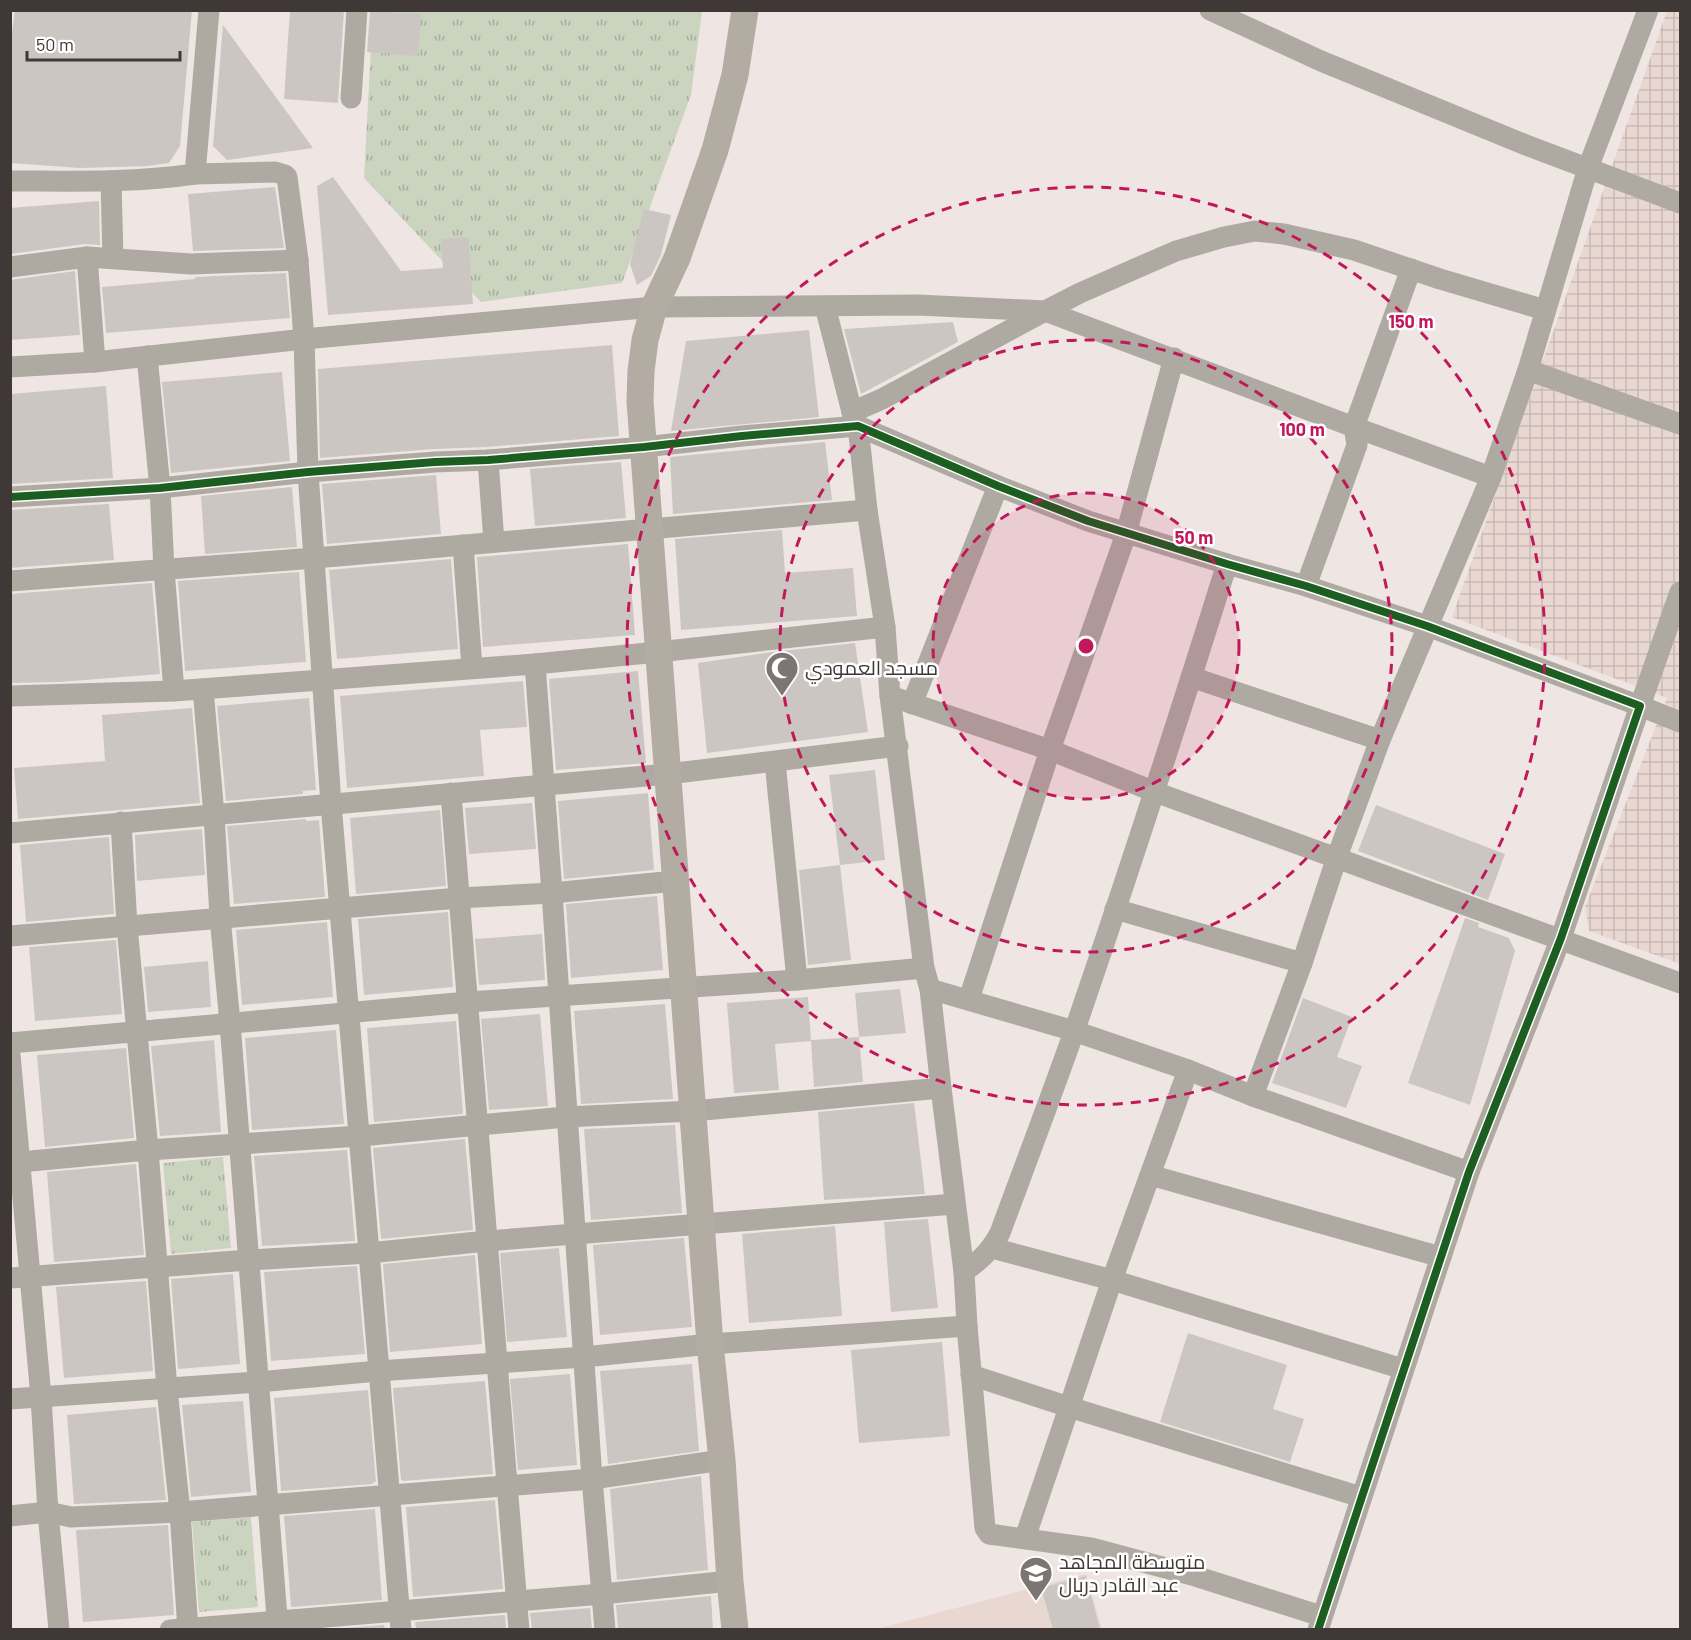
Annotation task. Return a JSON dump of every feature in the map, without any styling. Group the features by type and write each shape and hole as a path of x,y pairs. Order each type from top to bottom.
{"main road":[{"path":"735,1629 722,1460 710,1344 640,401 645,340 654,307 677,258 715,150 735,75 745,10"}],"street":[{"path":"195,174 209,10"},
{"path":"351,98 357,10"},
{"path":"1210,10 1321,62 1526,145 1680,203"},
{"path":"1253,1096 1380,740 1491,477 1528,370 1588,168 1648,10"},
{"path":"10,181 111,181 195,174 275,172 287,177 298,260 321,679 400,1620"},
{"path":"111,181 113,258"},
{"path":"10,496 160,488 308,472 644,447 742,436 855,419 882,399 1045,311 1176,251 1255,231 1284,234 1354,250 1545,310"},
{"path":"10,267 87,257 191,264 298,260"},
{"path":"87,257 95,362"},
{"path":"1306,586 1357,445 1354,427 1411,269"},
{"path":"10,367 95,362 303,339 654,307 918,305 1045,311 1491,477"},
{"path":"825,306 855,419 885,627 890,696 924,968 930,989 940,1088 964,1272 985,1528 989,1534 1090,1548 1192,1575 1320,1623 1469,1172 1561,938 1680,592"},
{"path":"147,356 160,488 174,692"},
{"path":"969,999 1050,750 1126,534 1174,358"},
{"path":"1528,370 1680,424"},
{"path":"855,419 998,486 1088,521 1306,586 1427,626 1680,722"},
{"path":"488,460 494,542"},
{"path":"912,704 998,486"},
{"path":"10,581 315,558 867,510"},
{"path":"463,545 472,668"},
{"path":"964,1272 992,1248 1000,1233 1074,1032 1155,792 1227,564"},
{"path":"10,696 174,692 535,664 885,627"},
{"path":"535,664 574,1234 605,1629"},
{"path":"1191,677 1380,740"},
{"path":"203,689 278,1625"},
{"path":"890,696 1050,750 1155,792 1680,983"},
{"path":"10,832 668,774 897,746"},
{"path":"775,762 797,980"},
{"path":"451,794 488,1241 495,1362 519,1629"},
{"path":"121,822 127,926 158,1267 166,1389 180,1512 182,1629 400,1620 516,1601 730,1581"},
{"path":"10,936 459,898 552,893 675,881"},
{"path":"1115,909 1302,963"},
{"path":"10,1043 468,1002 797,980 924,968"},
{"path":"930,989 969,999 1188,1070 1253,1096 1469,1172"},
{"path":"10,1055 20,1162 21,1278 41,1397 48,1512 59,1629"},
{"path":"1025,1538 1112,1280 1188,1070"},
{"path":"20,1162 148,1150 360,1136 566,1117 693,1111 940,1088"},
{"path":"1150,1175 1441,1257"},
{"path":"21,1278 369,1253 488,1241 955,1204"},
{"path":"992,1248 1112,1280 1403,1369"},
{"path":"10,1399 258,1382 710,1344 967,1326"},
{"path":"971,1375 1361,1497"},
{"path":"10,1516 48,1512 71,1517 180,1512 592,1479 722,1460"}],"shaded area":[{"path":"1667,11 1680,11 1680,964 1589,931 1585,907 1667,698 1452,617"},
{"name":"متوسطة المجاهد عبد القادر دربال","path":"1086,1574 1102,1629 872,1630"}],"green space":[{"path":"373,11 702,11 691,95 622,283 481,302 364,178"},
{"path":"223,1157 231,1248 171,1254 163,1163"},
{"path":"251,1517 258,1607 199,1612 192,1522"}],"building":[{"path":"15,10 192,10 180,146 169,163 148,166 80,168 10,163 10,48"},
{"path":"290,10 344,10 338,103 284,99"},
{"path":"370,11 421,14 418,56 367,52"},
{"path":"223,25 313,148 227,160 213,146"},
{"path":"333,177 401,271 443,268 441,239 468,237 473,304 328,315 317,186"},
{"path":"275,187 284,248 193,251 188,194"},
{"path":"99,201 100,245 85,244 10,254 10,208"},
{"path":"644,209 671,215 661,255 651,276 637,285 630,264"},
{"path":"75,271 80,335 10,340 10,280"},
{"path":"286,273 290,318 106,333 102,287 195,279 195,277"},
{"path":"953,322 958,342 861,394 844,329"},
{"path":"809,330 819,417 671,431 686,341"},
{"path":"612,345 619,436 320,458 318,369"},
{"path":"282,372 290,461 171,473 162,382"},
{"path":"106,386 113,478 10,484 10,394"},
{"path":"825,442 832,500 673,514 670,457"},
{"path":"621,462 626,518 535,526 530,469"},
{"path":"436,475 441,534 327,544 322,484"},
{"path":"292,487 297,547 205,554 201,496"},
{"path":"109,504 114,560 10,568 10,510"},
{"path":"782,530 785,573 853,568 857,616 681,630 675,539"},
{"path":"628,544 635,635 483,647 477,557"},
{"path":"451,559 458,649 337,659 329,570"},
{"path":"299,572 306,662 185,671 178,581"},
{"path":"152,583 160,674 60,682 10,683 10,594"},
{"name":"مسجد العمودي","path":"855,643 868,732 707,753 698,663"},
{"path":"638,671 646,763 556,770 549,679"},
{"path":"523,681 527,727 480,730 484,776 347,788 340,696"},
{"path":"309,698 316,790 303,791 303,794 226,801 217,706"},
{"path":"192,708 200,803 18,819 14,768 105,761 102,715"},
{"path":"875,770 885,860 840,865 829,775"},
{"path":"648,793 654,870 564,879 558,801"},
{"path":"532,803 536,849 469,854 465,808"},
{"path":"1376,805 1505,854 1488,900 1358,851"},
{"path":"440,810 446,886 356,894 350,818"},
{"path":"306,819 306,821 319,820 325,897 234,904 227,826"},
{"path":"202,829 205,875 137,881 135,835"},
{"path":"109,837 114,914 26,922 20,845"},
{"path":"840,865 851,960 808,965 799,870"},
{"path":"657,896 663,970 571,978 566,904"},
{"path":"448,912 453,987 364,995 358,919"},
{"path":"1465,918 1479,923 1478,927 1509,938 1515,951 1470,1105 1408,1083"},
{"path":"327,922 333,997 242,1005 236,930"},
{"path":"542,934 545,980 479,985 475,939"},
{"path":"116,940 122,1014 35,1021 29,947"},
{"path":"208,961 211,1007 148,1012 144,967"},
{"path":"900,989 906,1033 859,1037 855,993"},
{"path":"808,997 811,1040 859,1037 863,1082 814,1087 811,1041 775,1044 779,1090 734,1093 727,1003"},
{"path":"1303,998 1352,1017 1337,1057 1362,1066 1346,1108 1272,1083"},
{"path":"665,1004 673,1099 581,1104 574,1011"},
{"path":"540,1014 548,1106 489,1110 481,1019"},
{"path":"456,1021 463,1114 374,1122 367,1028"},
{"path":"336,1030 344,1124 252,1130 245,1038"},
{"path":"214,1040 221,1132 160,1136 151,1046"},
{"path":"126,1048 134,1138 45,1147 37,1055"},
{"path":"914,1103 925,1194 824,1200 818,1112"},
{"path":"675,1125 682,1213 591,1220 584,1129"},
{"path":"465,1139 473,1230 381,1239 373,1148"},
{"path":"347,1150 355,1241 262,1246 254,1156"},
{"path":"136,1164 144,1255 54,1262 47,1172"},
{"path":"928,1219 938,1308 891,1312 884,1222"},
{"path":"835,1226 842,1316 749,1323 742,1234"},
{"path":"684,1238 692,1327 600,1335 593,1245"},
{"path":"559,1248 567,1337 507,1342 500,1253"},
{"path":"475,1255 482,1344 390,1352 383,1264"},
{"path":"357,1266 365,1354 271,1361 264,1272"},
{"path":"233,1274 240,1364 178,1369 171,1279"},
{"path":"146,1281 153,1371 64,1378 56,1287"},
{"path":"1188,1333 1287,1365 1273,1409 1304,1419 1290,1462 1160,1422"},
{"path":"942,1342 950,1436 859,1443 851,1350"},
{"path":"692,1364 699,1451 608,1464 600,1371"},
{"path":"570,1374 577,1465 518,1470 510,1379"},
{"path":"485,1381 493,1474 401,1480 393,1388"},
{"path":"368,1390 376,1482 281,1491 274,1398"},
{"path":"243,1401 251,1492 191,1497 182,1405"},
{"path":"156,1407 166,1500 74,1504 67,1415"},
{"path":"701,1476 708,1570 617,1580 610,1489"},
{"path":"495,1500 503,1589 413,1597 406,1507"},
{"path":"375,1509 382,1600 291,1607 284,1516"},
{"path":"168,1525 174,1615 83,1622 76,1530"},
{"path":"1086,1576 1100,1629 1053,1629 1041,1588"},
{"path":"711,1596 713,1629 618,1629 616,1605"},
{"path":"590,1608 592,1629 532,1629 530,1613"},
{"path":"505,1615 506,1629 416,1629 415,1622"},
{"path":"384,1625 385,1629 330,1629"}],"cycle path":[{"path":"10,497 160,488 308,472 644,447 858,426 998,486 1088,521 1306,586 1427,626 1640,706 1561,938 1469,1172 1318,1630"}],"place":[{"name":"مسجد العمودي","path":"782,697"},
{"name":"متوسطة المجاهد عبد القادر دربال","path":"1036,1602"}]}
